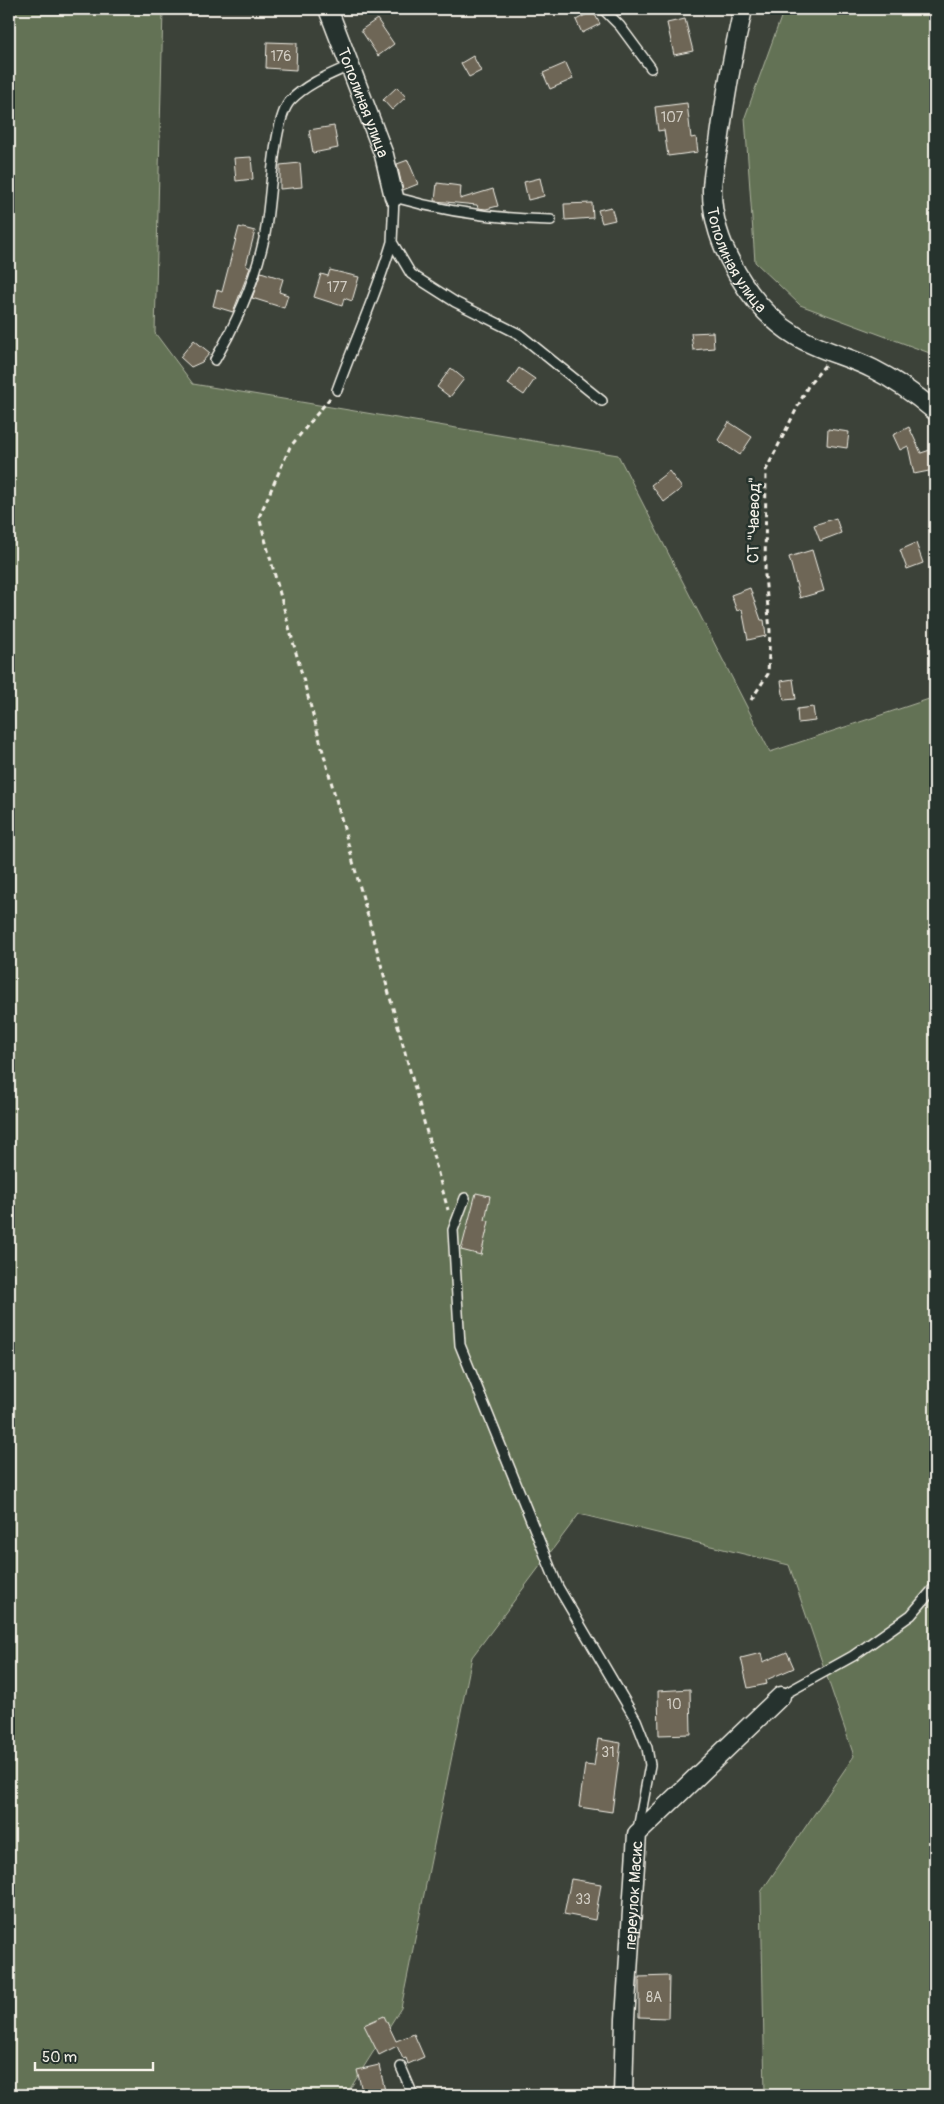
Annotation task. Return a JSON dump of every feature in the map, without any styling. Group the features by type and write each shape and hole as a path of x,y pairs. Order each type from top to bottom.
{"street":[{"name":"Тополиная улица","path":"328,9 384,155 394,198"},
{"name":"Тополиная улица","path":"743,9 729,68 712,192 719,235 735,272 773,321 797,337 831,354 872,368 916,396 935,411"},
{"name":"переулок Масис","path":"623,2095 625,2019 637,1834 781,1696"}],"lane":[{"path":"603,9 620,26 651,68"},
{"path":"215,360 233,328 264,240 278,136 289,102 316,81 349,66"},
{"path":"337,390 354,341 380,285 392,242 394,198 432,208 474,215 517,220 551,220"},
{"path":"392,242 411,274 455,302 519,334 602,401"},
{"path":"464,1198 453,1230 460,1345 558,1587 636,1720 647,1748 650,1765 637,1834"},
{"path":"781,1696 853,1656 911,1615 935,1587"},
{"path":"401,2067 413,2095"}],"path":[{"name":"СТ \"Чаевод\"","path":"751,700 768,674 770,631 765,575 766,470 808,386 826,365 831,354"},
{"path":"337,390 290,447 259,517 453,1230"}],"green space":[{"path":"9,9 163,9 155,333 193,384 618,455 770,752 935,697 935,2095 765,2095 761,1892 854,1756 789,1565 579,1514 472,1657 401,2008 346,2095 9,2095"},
{"path":"784,9 935,9 935,355 800,305 755,262 745,117"}],"building":[{"path":"593,11 600,24 582,33 576,20"},
{"path":"377,19 394,44 378,56 361,30"},
{"path":"685,19 693,51 674,55 667,23"},
{"path":"267,42 297,43 296,70 266,68"},
{"path":"473,56 481,71 469,77 461,63"},
{"path":"566,63 573,79 550,89 543,73"},
{"path":"397,87 406,97 392,110 383,100"},
{"path":"687,103 691,138 696,137 698,152 668,156 664,130 658,131 655,107"},
{"path":"334,126 338,148 313,153 309,130"},
{"path":"251,157 253,179 236,181 234,158"},
{"path":"408,160 418,184 403,190 397,164"},
{"path":"300,163 302,187 280,189 280,165"},
{"path":"540,178 544,196 528,200 524,182"},
{"path":"437,183 461,186 460,199 493,189 498,206 486,209 478,208 477,205 435,201"},
{"path":"592,203 593,218 565,220 564,204"},
{"path":"611,207 615,220 602,223 598,210"},
{"path":"239,227 255,231 246,266 250,268 233,312 213,306 217,290 222,292"},
{"path":"330,270 359,277 352,301 344,298 342,306 314,297 321,274 328,276"},
{"path":"261,272 283,279 279,292 288,295 284,308 252,298"},
{"path":"713,332 714,348 693,350 691,333"},
{"path":"194,340 210,353 202,362 191,367 180,357"},
{"path":"451,368 464,379 450,397 437,387"},
{"path":"519,368 535,379 524,395 508,384"},
{"path":"729,422 752,437 740,455 718,440"},
{"path":"909,427 921,453 930,450 934,470 914,474 908,446 900,450 893,435"},
{"path":"828,429 849,432 847,448 827,445"},
{"path":"669,471 682,488 664,502 651,485"},
{"path":"836,518 841,533 820,541 814,525"},
{"path":"916,543 923,563 907,569 900,550"},
{"path":"812,550 824,591 800,598 789,557"},
{"path":"750,588 761,620 764,620 766,636 748,640 742,609 737,611 731,595"},
{"path":"793,679 796,699 784,700 781,681"},
{"path":"813,707 815,721 798,723 797,709"},
{"path":"476,1193 490,1196 485,1220 489,1221 481,1255 461,1250"},
{"path":"787,1652 794,1668 766,1680 767,1684 748,1688 741,1658 761,1653 763,1662"},
{"path":"690,1689 691,1734 659,1735 658,1691"},
{"path":"598,1739 621,1743 612,1812 579,1807 585,1765 594,1766"},
{"path":"571,1879 601,1884 595,1920 564,1914"},
{"path":"669,1976 668,2018 639,2017 639,1977"},
{"path":"384,2016 396,2041 414,2034 424,2057 408,2064 406,2058 403,2059 397,2046 379,2055 364,2025"},
{"path":"379,2065 386,2095 363,2095 357,2070"}]}
